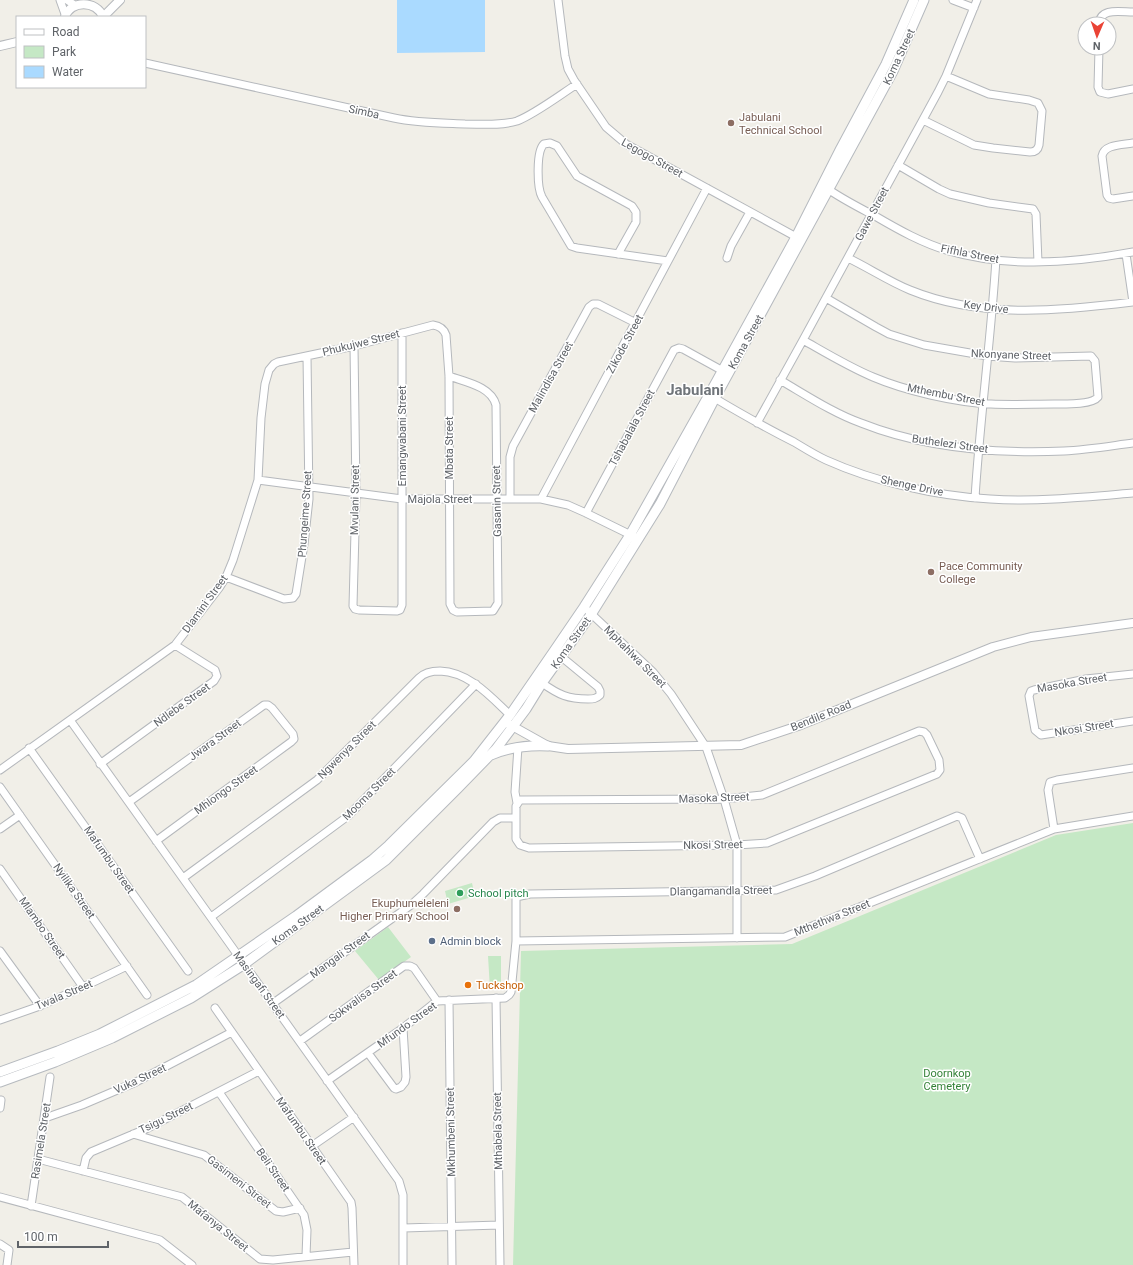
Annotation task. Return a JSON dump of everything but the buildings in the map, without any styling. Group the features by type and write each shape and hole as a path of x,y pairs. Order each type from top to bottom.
{"main road":[{"name":"Koma Street","path":"0,1072 58,1051 122,1024 196,985 296,916 380,854 474,761 558,654 634,537 799,238 886,64 914,0"},
{"name":"Koma Street","path":"825,188 893,71 924,0"},
{"name":"Koma Street","path":"712,397 723,371 799,238"},
{"name":"Koma Street","path":"0,1082 82,1051 124,1032 191,998 243,965 386,860 453,793 513,727 542,683 558,654"},
{"path":"488,756 499,751 518,747 548,746"}],"street":[{"path":"60,0 65,16"},
{"path":"98,8 120,0"},
{"path":"104,16 120,0"},
{"name":"Legogo Street","path":"558,0 567,63 570,72 606,127 618,138 632,147 799,238"},
{"path":"953,0 974,8"},
{"name":"Gawe Street","path":"756,423 848,258 946,76 977,0"},
{"path":"65,16 70,2 80,1 92,3 98,8 102,16"},
{"path":"1101,16 1106,12 1112,11 1133,12"},
{"path":"0,46 16,42"},
{"path":"1099,56 1098,90 1101,93 1105,94 1133,89"},
{"name":"Simba","path":"146,63 410,122 427,123 487,124 514,121 528,115 577,84"},
{"path":"923,120 974,145 1030,152 1037,150 1039,145 1042,111 1038,103 1029,100 989,94 946,76"},
{"path":"1133,142 1108,148 1102,153 1107,194 1110,199 1133,196"},
{"path":"618,254 636,222 636,212 632,206 577,176 557,146 550,143 544,144 540,150 539,190 570,244 575,248 668,261"},
{"path":"898,165 950,194 989,203 1033,209 1036,214 1038,262"},
{"name":"Zikode Street","path":"541,499 707,188"},
{"name":"Fifhla Street","path":"825,188 925,243 960,254 1022,262 1038,262 1094,258 1130,253"},
{"path":"727,258 731,246 750,212"},
{"path":"1130,253 1133,302"},
{"name":"Key Drive","path":"848,258 897,284 921,294 993,310 1057,310 1133,302"},
{"path":"975,498 978,449 993,310 996,259"},
{"name":"Nkonyane Street","path":"826,298 862,320 889,334 924,345 987,356 1034,358 1093,357 1096,361 1098,398"},
{"name":"Malindisa Street","path":"510,499 510,457 512,446 589,307 593,304 601,304 636,323"},
{"name":"Phukujwe Street","path":"272,366 278,362 354,346 435,325 442,327 446,335"},
{"name":"Emangwabani Street","path":"400,610 402,605 402,333"},
{"name":"Mbata Street","path":"446,335 449,376 450,600 452,608"},
{"name":"Mthembu Street","path":"803,340 855,368 886,382 922,393 983,403 1069,404 1094,401 1098,398"},
{"name":"Mvulani Street","path":"354,346 356,494 353,607 359,610 400,610"},
{"name":"Tshabalala Street","path":"586,513 674,350 678,348 683,349 723,371"},
{"name":"Phungeime Street","path":"226,577 284,599 289,599 296,596 299,586 309,487 307,356"},
{"name":"Dlamini Street","path":"0,770 174,645 213,596 226,577 258,480 262,413 266,379 272,366"},
{"name":"Gasanin Street","path":"449,376 488,392 496,405 497,605 492,611 460,612 455,611 452,608"},
{"name":"Buthelezi Street","path":"780,380 848,418 911,439 978,449 1006,451 1063,451 1133,443"},
{"name":"Shenge Drive","path":"712,397 756,423 826,460 859,473 935,492 992,499 1067,499 1133,493"},
{"name":"Majola Street","path":"258,480 402,500 541,499 568,505 634,537"},
{"name":"Mphahlwa Street","path":"588,610 653,672 672,694 706,747 724,799 737,845 737,938"},
{"name":"Bendile Road","path":"507,718 513,727 548,746 568,749 741,745 751,743 798,726 993,647 1031,637 1133,623"},
{"name":"Ndlebe Street","path":"100,764 214,681 217,676 215,670 174,645"},
{"path":"542,683 568,698 594,699 599,697 600,691 598,687 558,654"},
{"name":"Ngwenya Street","path":"182,878 317,780 422,676 432,671 446,671 463,676 476,684 507,718"},
{"name":"Masoka Street","path":"1036,733 1029,698 1032,691 1086,679 1133,674"},
{"name":"Mooma Street","path":"211,917 348,816 476,684"},
{"name":"Jwara Street","path":"129,802 264,705 268,705 272,708 293,734 294,738"},
{"name":"Masingafi Street","path":"70,720 100,764 211,917 243,965 300,1041 400,1184 403,1195 403,1265"},
{"name":"Nkosi Street","path":"1036,733 1044,735 1106,724 1133,721"},
{"name":"Masoka Street","path":"519,802 724,799 762,795 919,731 924,732 927,735 940,760 940,770"},
{"name":"Mhlongo Street","path":"156,841 291,742 294,738"},
{"name":"Nkosi Street","path":"518,747 515,792 519,802 516,806 516,839 517,842 524,847 737,845 767,843 933,776 940,770"},
{"name":"Mafumbu Street","path":"29,748 188,971"},
{"path":"1054,829 1048,790 1048,785 1050,782 1133,768"},
{"name":"Nyilika Street","path":"0,787 148,995"},
{"path":"0,829 20,815"},
{"name":"Dlangamandla Street","path":"516,941 516,897 537,894 767,891 782,889 957,816 962,818 980,858"},
{"name":"Mthethwa Street","path":"516,941 778,938 793,934 1054,829 1133,816"},
{"name":"Mangali Street","path":"272,1004 411,905 492,822 500,818 516,818"},
{"name":"Mlambo Street","path":"0,869 83,987"},
{"path":"496,998 505,998 509,995 516,941"},
{"path":"0,951 40,1006"},
{"name":"Twala Street","path":"0,1020 40,1006 127,966"},
{"name":"Sokwalisa Street","path":"300,1041 404,966 414,968 437,1001"},
{"name":"Mfundo Street","path":"327,1081 403,1028 437,1001 496,998"},
{"name":"Mthabela Street","path":"496,998 500,1265"},
{"name":"Mkhumbeni Street","path":"449,1000 452,1265"},
{"name":"Mafumbu Street","path":"215,1008 351,1202 354,1265"},
{"path":"368,1053 394,1088 401,1088 406,1077 403,1028"},
{"name":"Vuka Street","path":"45,1118 136,1082 232,1032"},
{"name":"Tsigu Street","path":"83,1171 86,1158 91,1152 133,1134 259,1071"},
{"name":"Rasimela Street","path":"30,1206 45,1118 50,1077"},
{"name":"Beli Street","path":"219,1092 304,1215 306,1224 306,1256"},
{"path":"0,1108 1,1100"},
{"path":"312,1146 354,1117"},
{"name":"Gasimeni Street","path":"133,1134 198,1152 206,1156 276,1211 283,1212 300,1208"},
{"name":"Mafanya Street","path":"38,1159 182,1197 260,1259 273,1260 354,1252"},
{"path":"0,1198 160,1240 192,1265"},
{"path":"404,1228 499,1225"},
{"path":"0,1244 9,1250 8,1265"}],"green space":[{"name":"Doornkop Cemetery","path":"1133,823 1133,1265 513,1265 521,951 792,944 1056,835"},
{"name":"School pitch","path":"472,883 475,896 448,904 445,891"},
{"path":"388,927 411,957 379,980 355,951"},
{"path":"488,956 501,956 501,988 490,989"}],"water":[{"path":"397,0 485,0 485,52 397,53"}],"place":[{"name":"Jabulani Technical School","path":"731,123"},
{"name":"Pace Community College","path":"931,572"},
{"name":"School pitch","path":"460,893"},
{"name":"Ekuphumeleleni Higher Primary School","path":"457,909"},
{"name":"Admin block","path":"432,941"},
{"name":"Tuckshop","path":"468,985"}],"district":[{"name":"Jabulani","path":"695,390"}]}
